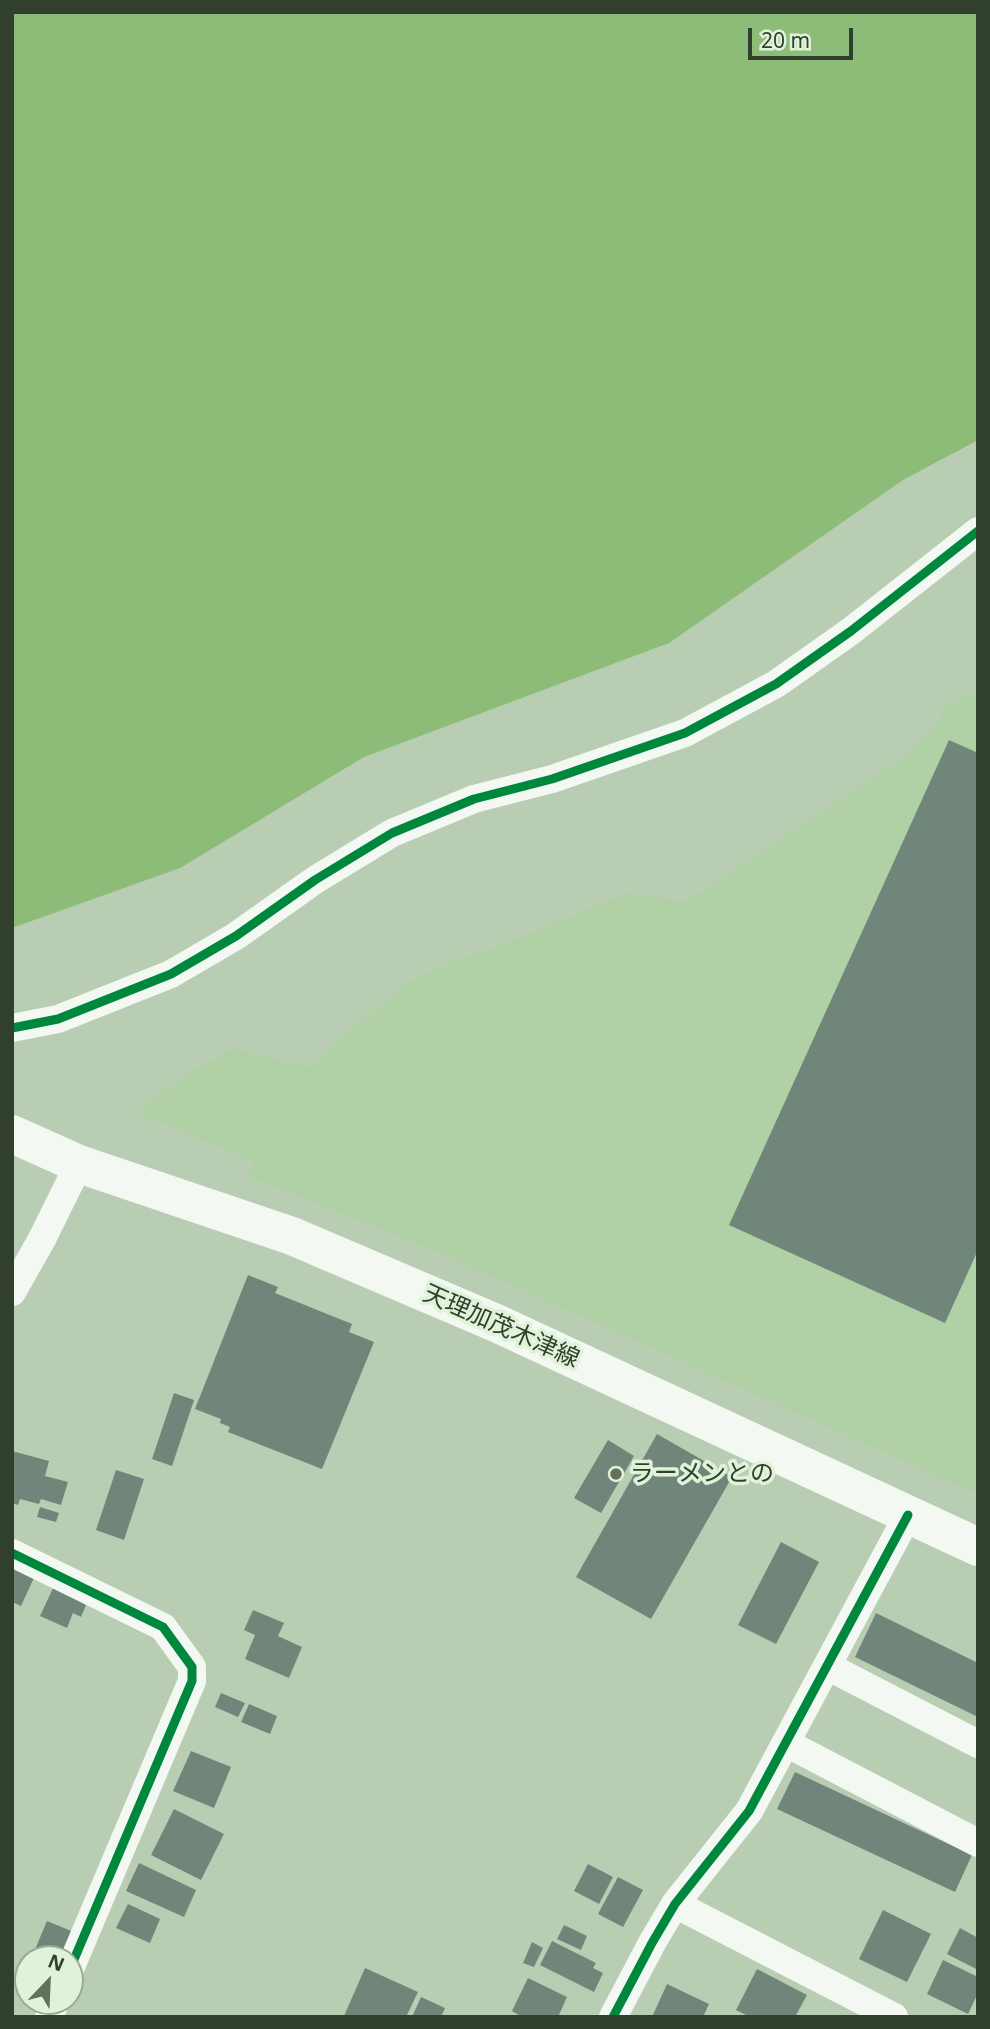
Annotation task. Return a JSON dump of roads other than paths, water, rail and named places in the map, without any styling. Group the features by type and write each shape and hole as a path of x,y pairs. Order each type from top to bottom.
{"main road":[{"name":"天理加茂木津線","path":"12,1134 79,1164 292,1236 496,1324 978,1547"}],"street":[{"path":"12,1028 58,1019 171,974 236,936 315,880 392,833 474,799 552,779 685,733 776,684 850,631 978,531"},
{"path":"12,1292 79,1164"},
{"path":"613,2017 676,1904 749,1811 908,1515"},
{"path":"12,1553 163,1627 192,1667 192,1681 80,1945"},
{"path":"827,1666 978,1744"},
{"path":"786,1743 978,1843"},
{"path":"676,1904 894,2017"}],"place":[{"name":"ラーメンとの","path":"616,1474"}]}
